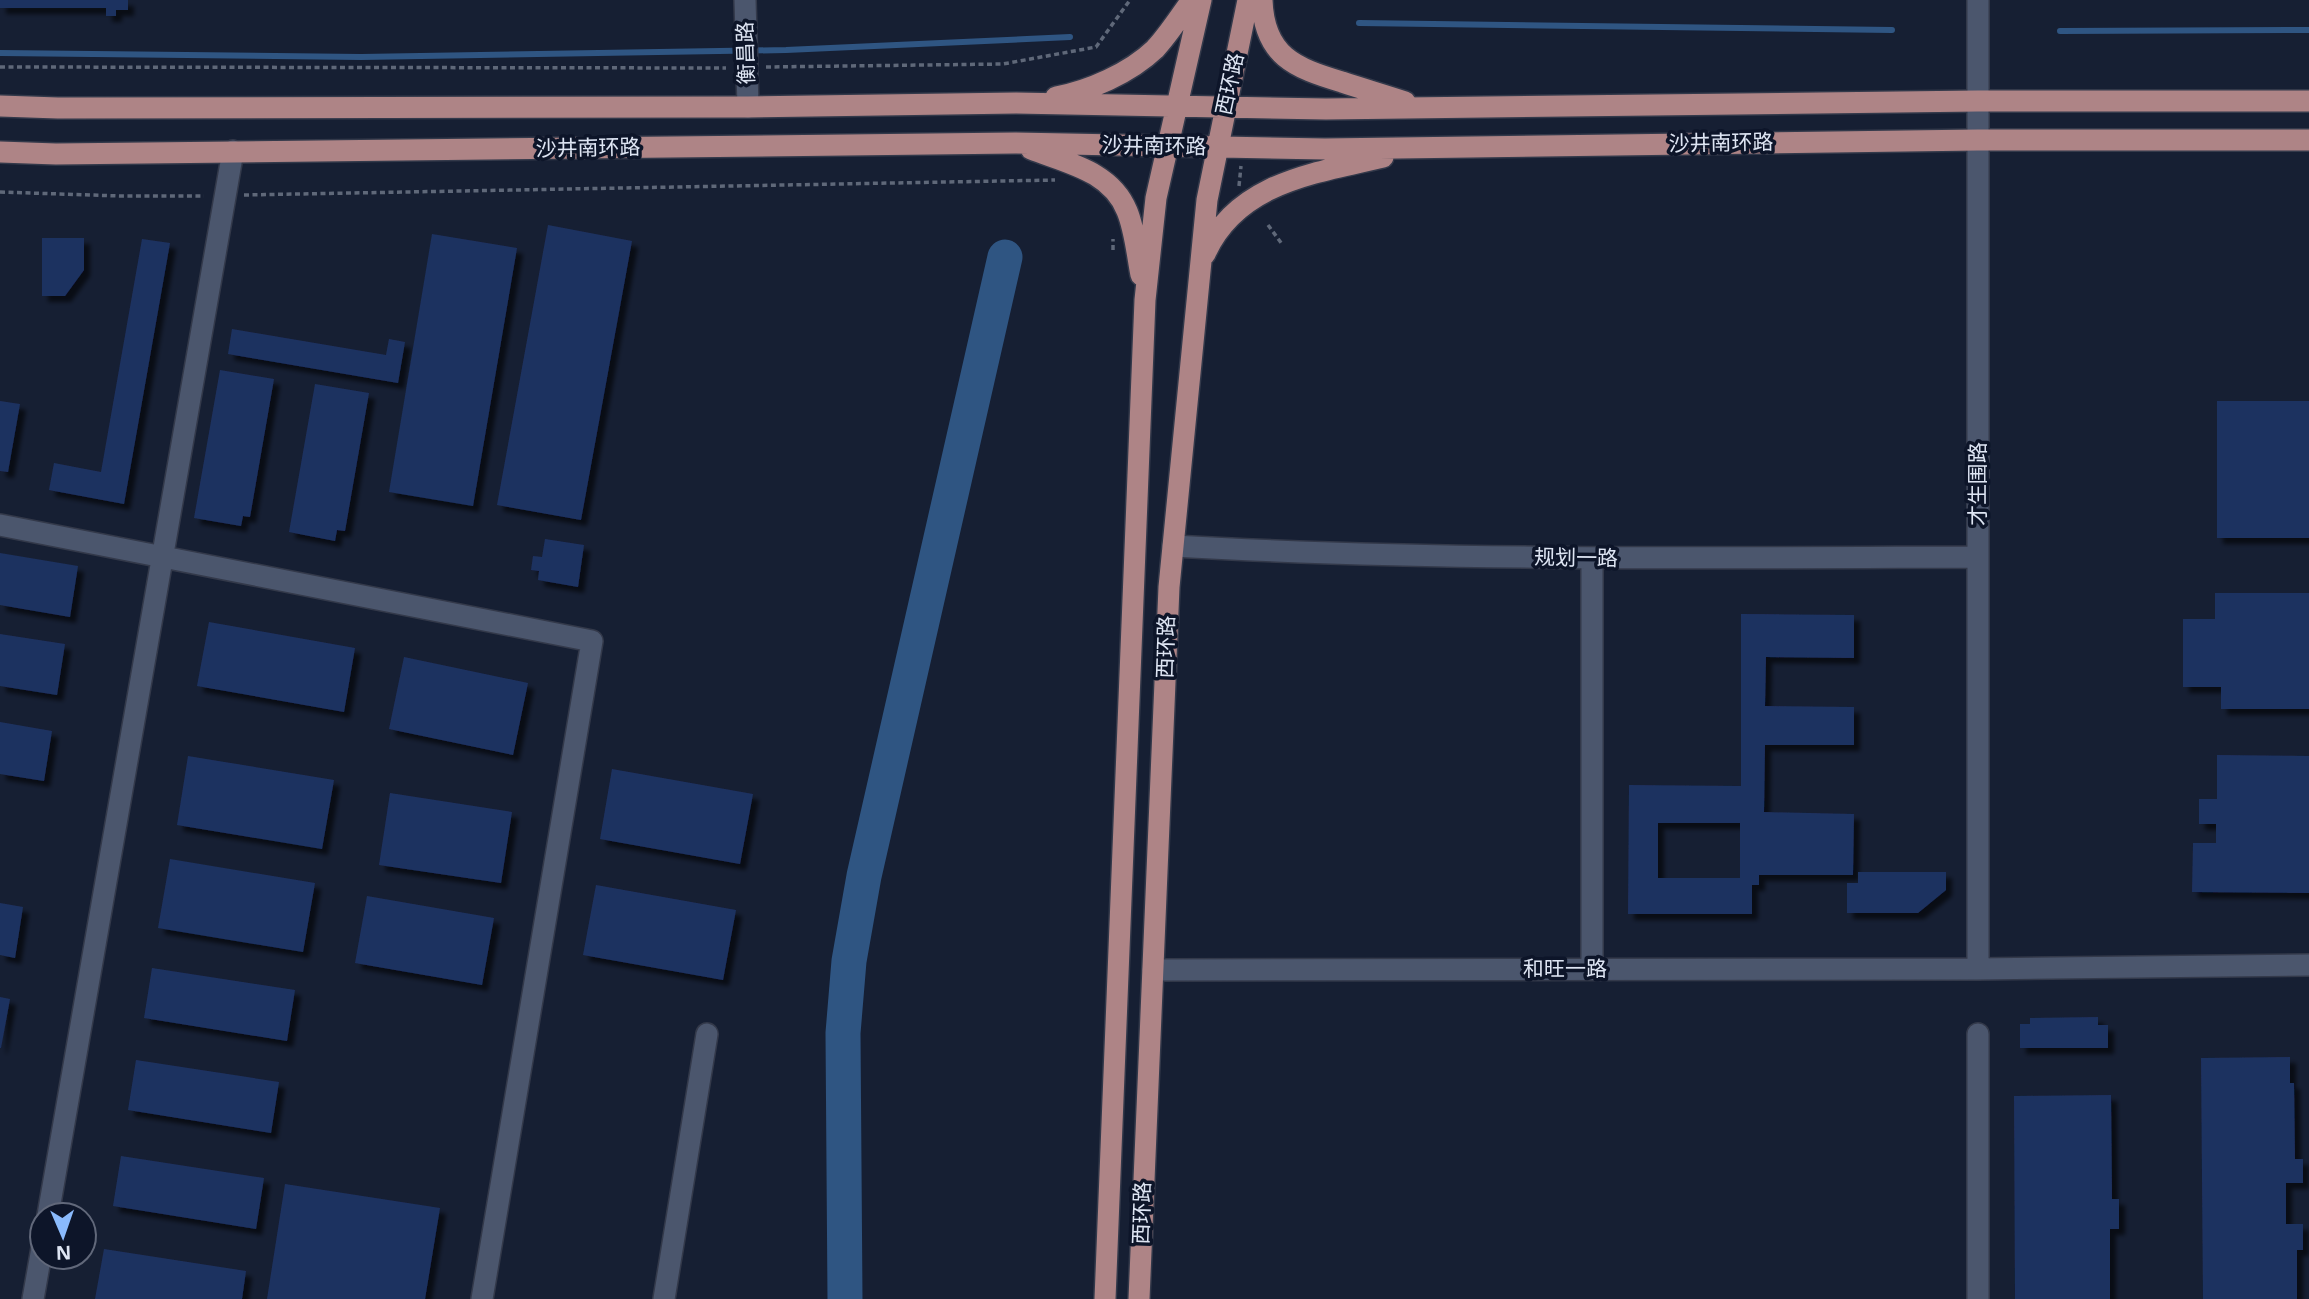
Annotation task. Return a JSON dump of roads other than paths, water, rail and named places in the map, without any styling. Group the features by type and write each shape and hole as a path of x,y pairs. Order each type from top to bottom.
{"main road":[{"path":"1016,103 1061,96 1093,86 1121,72 1155,49 1192,0"},
{"name":"西环路","path":"1105,1299 1146,300 1156,198 1201,0"},
{"name":"西环路","path":"1139,1299 1169,587 1210,183 1248,0"},
{"path":"1262,0 1265,25 1271,41 1294,65 1424,107"},
{"name":"沙井南环路","path":"0,106 748,107 1016,103 1424,107 1978,101 2309,101"},
{"name":"沙井南环路","path":"0,152 56,154 1016,143 1420,148 1978,139 2309,140"},
{"path":"1016,143 1092,172 1108,183 1120,197 1128,214 1146,300"},
{"path":"1201,262 1216,233 1227,220 1270,187 1287,180 1420,148"}],"street":[{"name":"衡昌路","path":"745,0 748,107"},
{"name":"才生围路","path":"1978,0 1978,969"},
{"path":"50,1201 233,151"},
{"path":"0,525 592,641 482,1299"},
{"name":"规划一路","path":"1173,546 1264,551 1592,559 1978,557"},
{"path":"1592,559 1592,969"},
{"name":"和旺一路","path":"1153,970 1978,969 2309,965"},
{"path":"664,1299 707,1034"},
{"path":"1978,1034 1978,1299"},
{"path":"33,1299 38,1271"}],"waterway":[{"path":"1359,23 1892,30"},
{"path":"2060,31 2309,30"},
{"path":"0,53 361,57 786,50 1070,37"},
{"path":"845,1299 843,1033 849,961 864,876 1005,257"}]}
